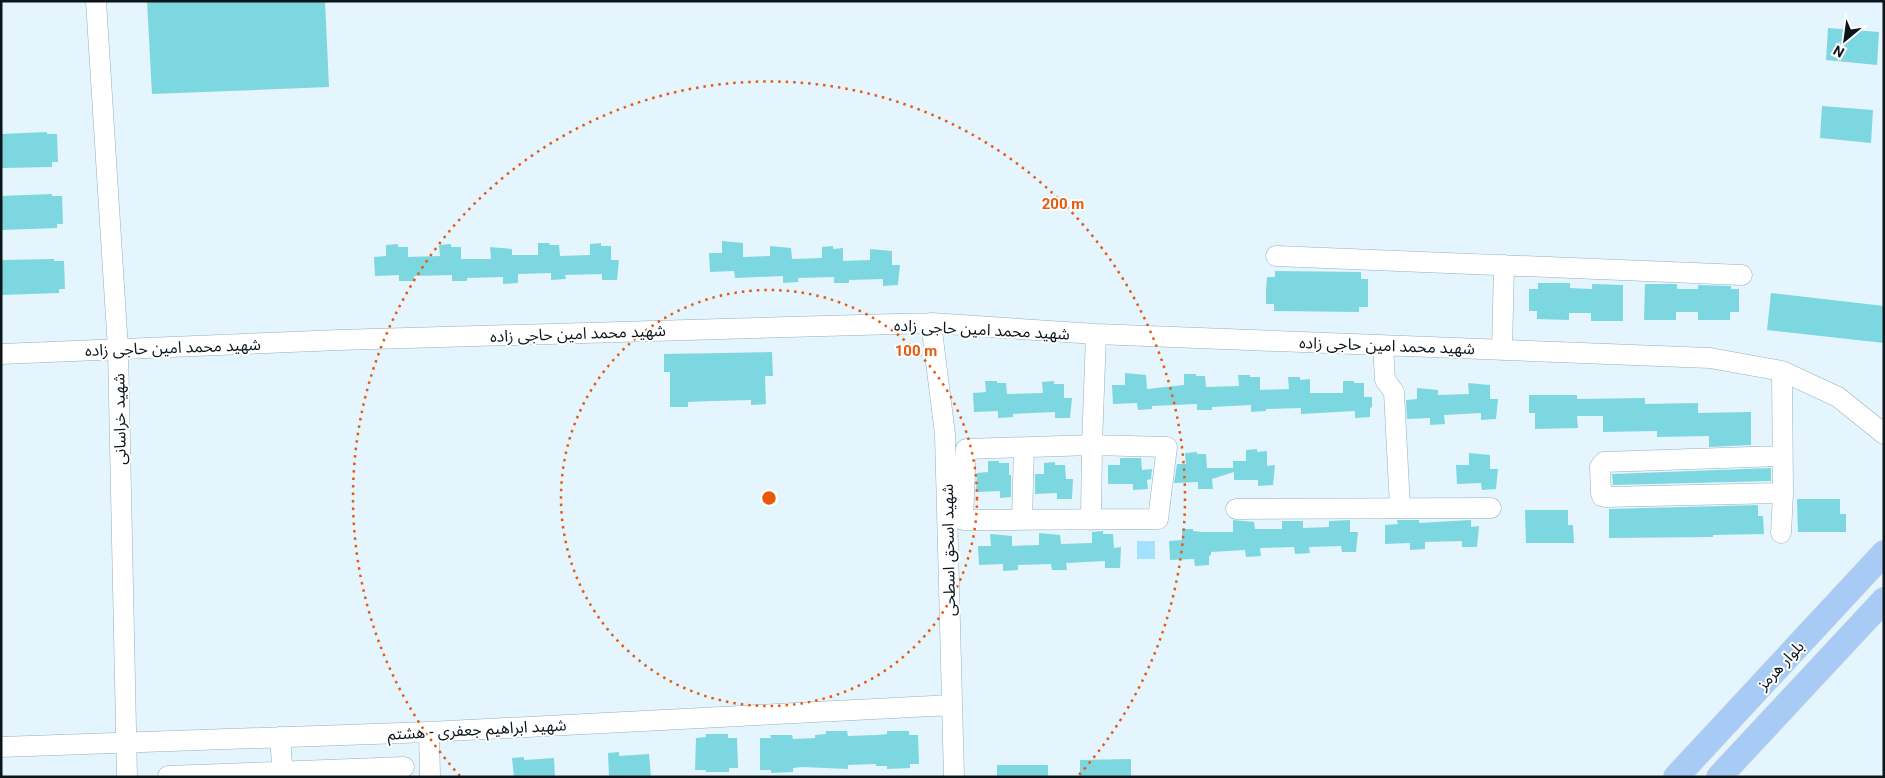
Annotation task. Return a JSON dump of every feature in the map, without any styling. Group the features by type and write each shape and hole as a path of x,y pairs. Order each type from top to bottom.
{"main road":[{"name":"بلوار هرمز","path":"1676,777 1884,553"},
{"name":"بلوار هرمز","path":"1719,777 1884,600"}],"street":[{"name":"شهید خراسانی","path":"96,1 118,349 127,777"},
{"path":"1276,256 1742,275"},
{"path":"1502,350 1504,265"},
{"name":"شهید محمد امین حاجی زاده","path":"1,354 349,340 931,323 1096,334 1710,358 1782,371 1838,398 1884,434"},
{"name":"شهید اسحق اسطحی","path":"931,323 945,434 954,777"},
{"path":"1092,520 1092,445 1096,334"},
{"path":"1383,346 1384,380 1394,392 1400,507"},
{"path":"1781,533 1783,493 1782,371"},
{"path":"1092,445 1167,447 1158,519 963,520 966,449 1092,445"},
{"path":"1022,520 1024,448"},
{"path":"1782,456 1604,462 1600,467 1601,493 1606,497 1783,493"},
{"path":"1236,509 1491,508"},
{"name":"شهید ابراهیم جعفری - هشتم","path":"1,747 429,732 952,705"},
{"path":"429,732 430,777"},
{"path":"280,737 283,774"},
{"path":"168,776 283,774 404,767"}],"shaded area":[{"path":"1137,541 1155,541 1155,559 1137,559"}],"building":[{"path":"147,1 325,1 329,87 152,94"},
{"path":"1828,28 1879,32 1877,65 1826,60"},
{"path":"1822,106 1873,110 1871,143 1820,138"},
{"path":"47,132 47,134 57,134 58,162 52,162 52,167 1,168 1,134"},
{"path":"52,194 52,196 62,196 63,224 57,224 57,228 1,230 1,196"},
{"path":"722,241 743,243 743,257 770,256 770,246 791,248 792,259 822,258 822,247 833,246 833,249 843,248 843,261 870,260 870,249 892,251 892,265 900,265 898,285 883,286 883,279 849,280 849,283 834,283 834,277 798,278 798,282 783,283 783,276 735,278 734,271 710,272 709,253 722,253"},
{"path":"538,243 559,245 560,256 590,255 590,244 601,243 601,246 611,246 611,260 619,260 617,280 602,280 602,274 565,275 566,279 551,280 551,273 518,274 518,283 503,284 503,277 467,278 467,281 452,281 452,275 414,276 414,281 399,281 399,275 375,276 374,257 386,256 386,245 398,244 398,247 408,247 408,257 440,256 439,245 451,244 451,247 461,247 461,259 491,259 490,247 512,249 512,255 538,255"},
{"path":"54,259 54,261 64,261 65,289 59,289 59,293 1,295 1,260"},
{"path":"1275,271 1361,272 1361,279 1368,279 1368,307 1359,307 1359,312 1274,311 1274,304 1266,304 1266,291 1267,277 1275,277"},
{"path":"1538,283 1570,283 1570,288 1592,289 1592,284 1623,285 1623,321 1591,321 1591,313 1569,313 1569,320 1537,319 1537,311 1529,311 1529,289 1538,289"},
{"path":"1645,284 1677,284 1677,289 1698,289 1698,285 1731,286 1731,289 1739,289 1739,312 1730,312 1730,320 1698,320 1698,312 1676,312 1676,320 1644,320"},
{"path":"1771,293 1884,306 1884,343 1767,330"},
{"path":"772,352 773,376 765,376 766,404 751,405 751,400 712,401 688,402 688,407 670,407 670,372 664,372 664,354"},
{"path":"1125,373 1146,375 1147,389 1184,385 1184,374 1205,376 1206,387 1239,386 1238,375 1260,377 1260,390 1289,389 1288,377 1300,377 1300,380 1310,379 1310,393 1343,393 1343,381 1354,381 1354,383 1364,383 1364,397 1372,397 1372,407 1370,408 1370,417 1355,418 1355,411 1301,414 1301,408 1266,409 1266,411 1251,412 1251,405 1212,407 1212,410 1197,410 1197,404 1152,406 1152,409 1138,410 1137,403 1113,404 1112,385 1125,385"},
{"path":"985,381 1006,383 1007,394 1043,393 1042,382 1054,381 1054,384 1064,384 1064,398 1072,398 1070,418 1055,418 1055,412 1013,414 1013,417 998,418 998,411 974,412 973,393 986,392"},
{"path":"1468,383 1490,385 1490,399 1498,399 1496,419 1481,420 1481,413 1444,415 1445,424 1430,425 1430,418 1407,419 1406,400 1417,399 1417,388 1438,390 1438,395 1469,394"},
{"path":"1529,395 1577,395 1577,399 1645,398 1645,404 1698,403 1698,413 1751,412 1751,445 1709,447 1709,436 1657,437 1657,431 1603,432 1603,416 1577,416 1578,428 1535,429 1535,413 1529,413"},
{"path":"1257,449 1257,452 1267,451 1267,466 1275,465 1273,485 1258,486 1258,480 1234,480 1234,472 1212,479 1213,489 1198,489 1198,482 1174,483 1177,464 1186,464 1185,453 1197,452 1197,454 1206,454 1207,468 1233,468 1233,461 1246,461 1246,450"},
{"path":"1469,453 1490,455 1490,469 1498,469 1496,489 1482,490 1481,483 1457,484 1456,465 1469,465"},
{"path":"1120,458 1141,458 1142,470 1152,469 1151,479 1147,480 1148,489 1133,490 1133,484 1108,484 1108,465 1120,465"},
{"path":"988,461 1009,463 1011,497 1000,498 1000,491 976,492 977,473 988,472"},
{"path":"1055,462 1055,465 1065,465 1066,479 1073,479 1072,499 1057,499 1057,493 1035,494 1035,474 1044,474 1044,463"},
{"path":"1771,468 1771,481 1613,485 1612,474"},
{"path":"1797,499 1840,499 1840,514 1846,514 1846,532 1798,532"},
{"path":"1758,505 1758,516 1763,516 1764,534 1713,535 1713,537 1609,538 1609,509"},
{"path":"1525,510 1568,510 1568,525 1573,525 1574,543 1526,543"},
{"path":"1233,520 1254,522 1255,529 1282,529 1282,521 1303,521 1303,528 1329,527 1329,521 1350,520 1350,532 1358,532 1356,552 1342,552 1341,546 1309,547 1310,553 1295,554 1294,547 1260,548 1261,556 1246,557 1245,550 1211,552 1209,565 1195,566 1194,559 1170,560 1169,541 1182,540 1182,529 1193,529 1193,531 1203,532 1233,532"},
{"path":"1397,520 1419,520 1419,523 1471,520 1471,527 1479,526 1477,547 1462,547 1462,541 1425,542 1425,549 1410,550 1410,543 1385,544 1385,525 1398,524"},
{"path":"1103,531 1103,534 1113,534 1114,548 1121,547 1120,568 1105,568 1105,561 1066,563 1067,570 1052,570 1051,564 1018,565 1018,570 1003,571 1003,564 979,565 978,546 991,546 990,534 1012,536 1012,546 1039,545 1039,533 1060,535 1061,544 1092,543 1092,532"},
{"path":"826,731 847,731 848,736 887,734 887,731 909,731 909,735 918,735 919,764 910,764 910,768 887,769 887,766 876,766 876,764 848,765 848,769 802,767 793,768 793,772 771,773 771,770 760,770 760,738 771,738 770,735 792,735 793,739 815,738 815,735 826,734"},
{"path":"706,734 728,734 728,738 737,738 738,768 729,768 729,772 695,770 696,738 706,737"},
{"path":"619,752 619,756 649,754 651,777 609,777 608,753"},
{"path":"524,757 524,760 554,758 555,777 514,777 512,758"},
{"path":"1131,759 1131,777 1080,777 1080,760"},
{"path":"997,765 1048,765 1048,777 997,777"}]}
